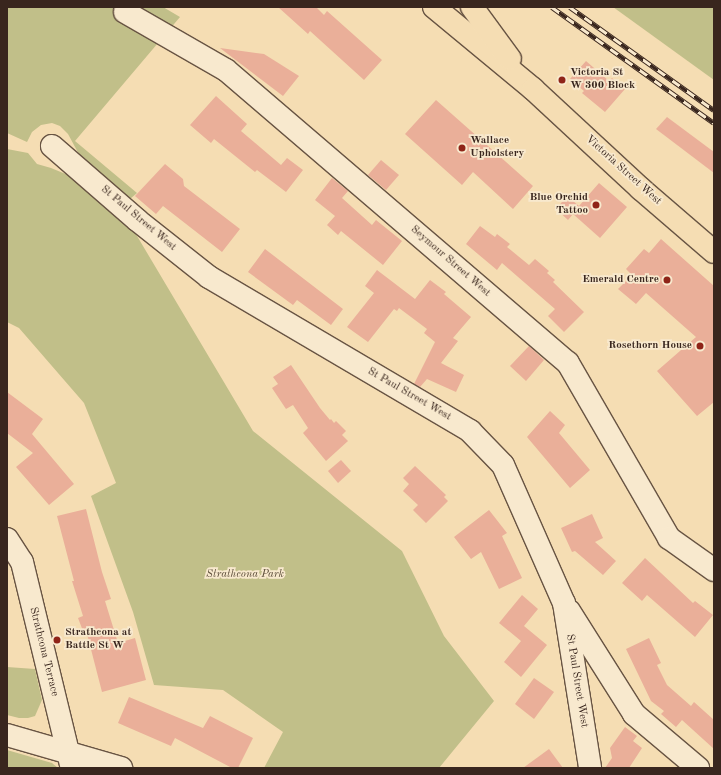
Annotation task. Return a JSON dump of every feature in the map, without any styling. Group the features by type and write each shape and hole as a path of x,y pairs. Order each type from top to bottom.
{"main road":[{"name":"Victoria Street West","path":"434,7 533,89 641,189 714,252"},
{"path":"451,7 513,64"},
{"name":"Victoria Street West","path":"472,7 533,89"}],"street":[{"name":"Seymour Street West","path":"125,12 226,70 568,363 669,538 714,570"},
{"name":"St Paul Street West","path":"52,146 137,220 209,277 470,431 503,465 564,603 590,768"},
{"name":"Strathcona Terrace","path":"7,539 22,562 70,760"},
{"path":"564,603 634,714 698,768"},
{"path":"7,735 70,760 121,768"}],"green space":[{"path":"7,7 163,7 180,17 75,141 137,193 130,199 81,158 68,134 60,126 52,123 41,125 32,132 27,142 7,133"},
{"path":"613,7 714,7 714,80"},
{"name":"Strathcona Park","path":"7,149 28,153 37,164 85,182 121,209 253,431 402,551 444,636 494,701 439,768 264,768 283,732 223,690 154,685 133,612 91,496 116,483 84,403 19,328 7,322"},
{"path":"7,667 35,669 42,700 35,716 19,718 7,715"},
{"path":"7,750 52,763 58,768 7,768"}],"building":[{"path":"278,7 316,7 324,15 327,11 382,60 364,80 310,31 308,34"},
{"path":"220,48 264,54 299,76 283,96"},
{"path":"586,61 609,81 612,78 625,89 605,112 582,93 584,91 570,79"},
{"path":"216,96 247,124 241,131 281,165 287,158 303,170 286,192 257,170 255,172 214,139 211,143 190,125"},
{"path":"436,100 533,186 513,209 473,172 462,185 405,134"},
{"path":"667,117 714,152 714,173 656,129"},
{"path":"381,160 399,175 386,190 368,175"},
{"path":"165,164 183,179 184,186 240,229 222,252 163,206 156,214 135,196"},
{"path":"332,178 348,191 342,198 372,225 376,220 402,241 383,265 341,231 338,235 327,225 335,216 315,200"},
{"path":"599,183 627,207 600,238 573,214 568,220 556,209 567,196 579,206"},
{"path":"480,226 495,237 497,234 510,244 507,247 529,265 535,259 549,271 547,273 555,280 553,282 584,312 564,332 548,316 555,309 502,263 497,270 466,244"},
{"path":"661,239 714,286 714,402 697,416 657,371 696,337 646,293 636,304 618,289 632,275 626,269 644,249 649,253"},
{"path":"265,249 343,309 331,325 297,300 293,305 248,272"},
{"path":"377,270 415,299 430,280 446,292 444,294 471,317 453,338 458,341 441,363 464,375 456,392 427,379 420,387 414,384 435,342 424,333 427,329 399,308 397,311 394,309 368,342 347,327 374,293 365,286"},
{"path":"529,346 544,360 526,381 510,366"},
{"path":"291,365 320,408 330,420 331,419 334,423 336,421 346,431 342,435 348,441 326,461 303,433 308,428 293,405 286,409 272,388 278,384 273,377"},
{"path":"7,392 43,419 32,434 74,484 49,505 16,467 33,453 7,433"},
{"path":"550,411 565,425 559,433 590,470 570,488 527,437"},
{"path":"341,460 351,471 338,483 328,471"},
{"path":"415,466 446,495 444,497 448,501 426,523 413,510 418,505 403,491 409,484 403,478"},
{"path":"86,509 102,572 111,599 105,601 118,643 135,638 146,680 102,692 86,630 83,631 78,618 83,616 72,581 74,581 57,516"},
{"path":"489,510 507,533 502,536 522,578 499,589 481,552 471,559 454,537"},
{"path":"592,514 603,538 595,542 616,561 603,575 575,551 572,552 561,528"},
{"path":"645,558 693,603 695,601 713,615 695,637 647,595 642,601 622,583"},
{"path":"522,595 538,609 524,626 547,645 521,677 504,662 521,641 499,623"},
{"path":"649,638 661,663 657,665 667,685 691,706 694,702 714,720 714,749 682,720 676,727 661,714 664,711 651,701 626,649"},
{"path":"534,678 554,692 534,719 515,704"},
{"path":"129,697 203,728 210,716 253,738 238,768 232,768 175,738 171,746 118,723"},
{"path":"625,727 637,736 633,741 642,748 629,768 605,768 612,758 610,748"},
{"path":"549,749 563,768 523,768"}],"railway":[{"path":"552,7 714,123"},
{"path":"570,7 714,110"}],"place":[{"name":"Victoria St W 300 Block","path":"562,80"},
{"name":"Wallace Upholstery","path":"462,148"},
{"name":"Blue Orchid Tattoo","path":"596,205"},
{"name":"Emerald Centre","path":"667,280"},
{"name":"Rosethorn House","path":"700,346"},
{"name":"Strathcona at Battle St W","path":"57,640"}]}
